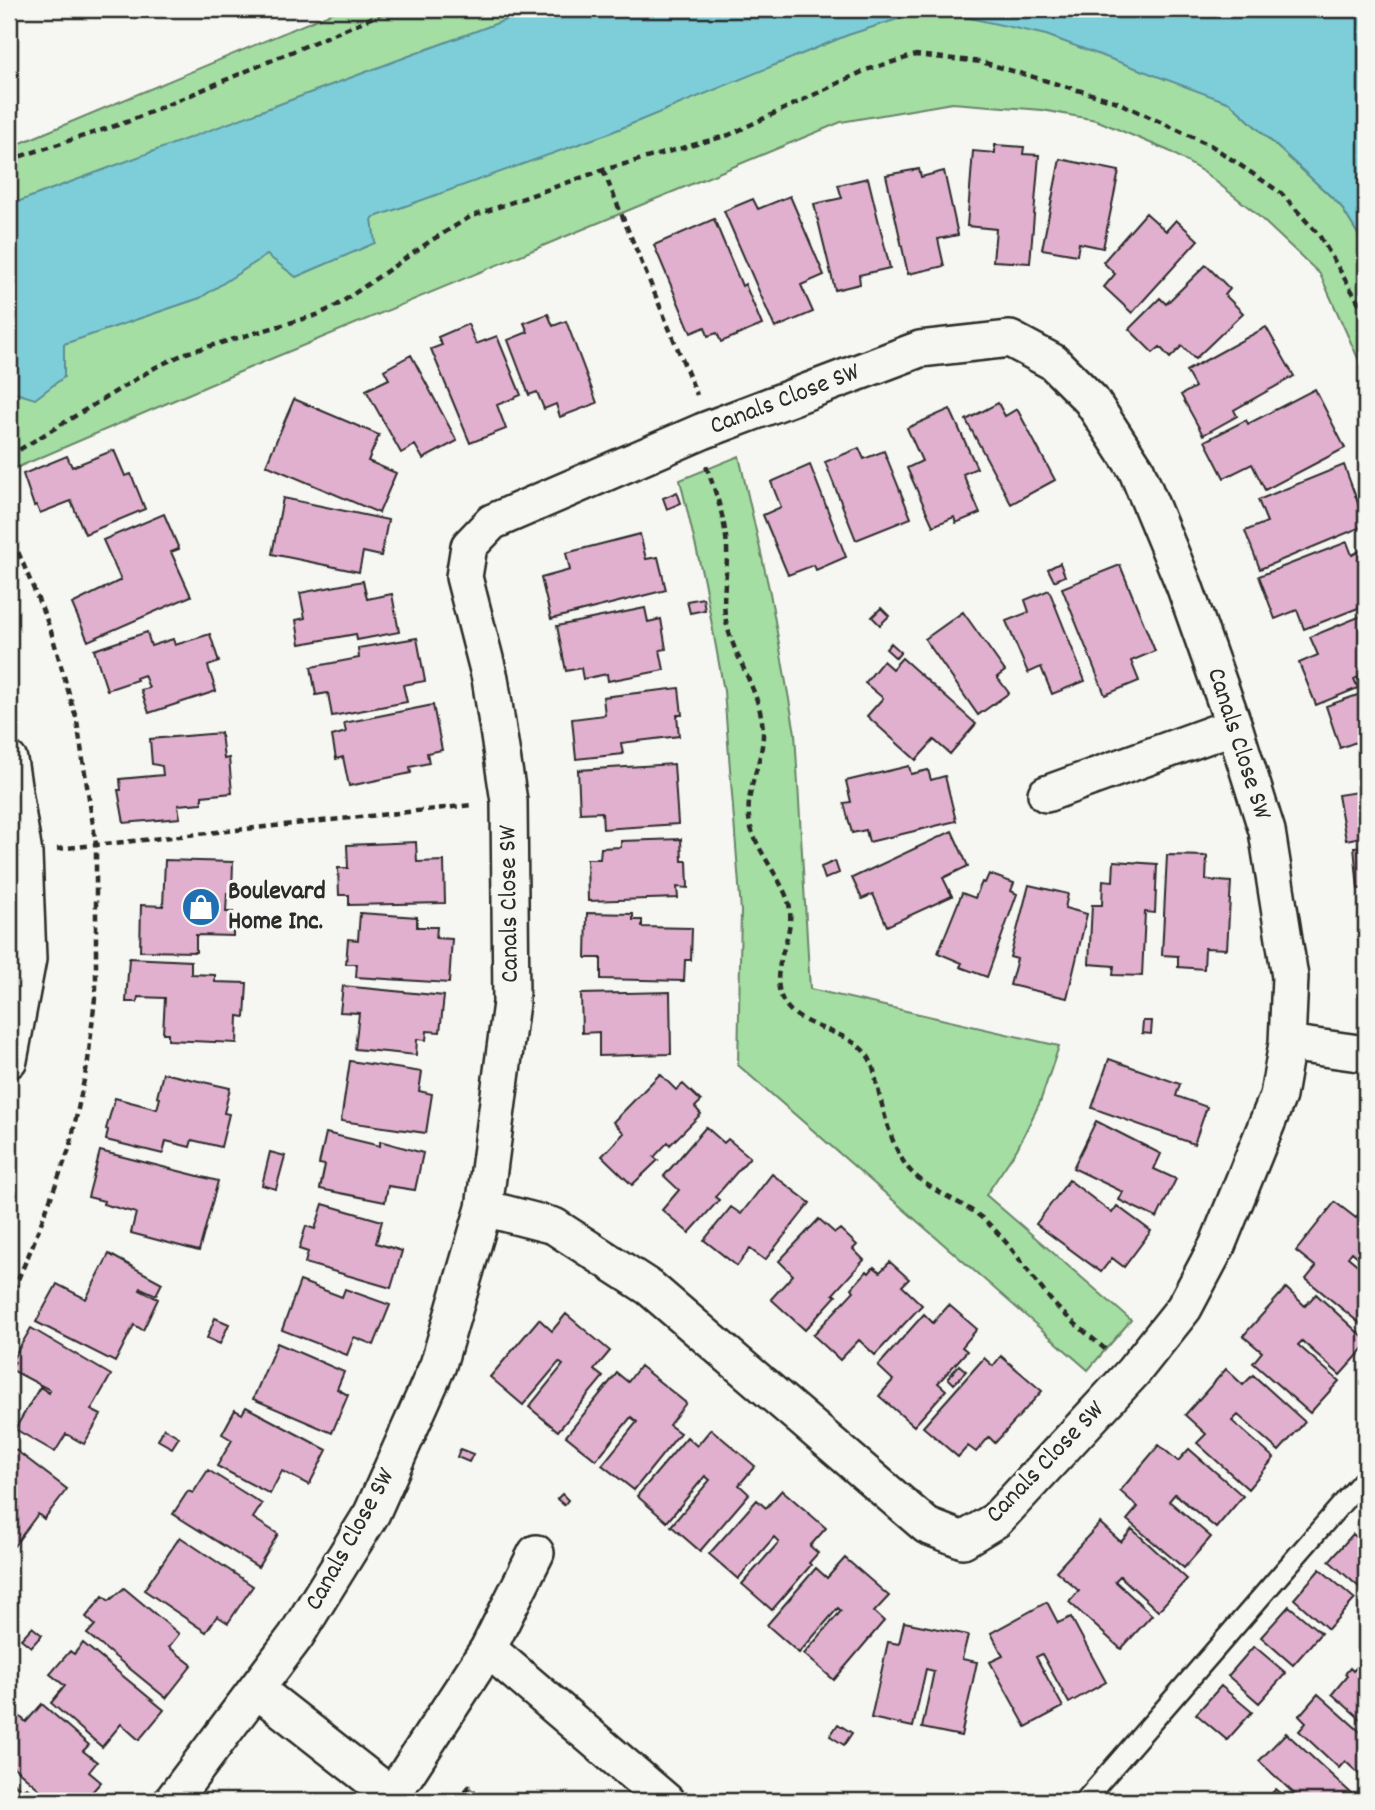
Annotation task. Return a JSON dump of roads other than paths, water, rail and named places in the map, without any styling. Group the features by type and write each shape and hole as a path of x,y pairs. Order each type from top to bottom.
{"street":[{"name":"Canals Close SW","path":"172,1801 296,1636 372,1513 438,1365 484,1208 511,1003 509,801 490,678 464,577 469,546 492,522 702,431 920,349 1010,339 1053,362 1091,400 1136,469 1184,586 1234,726 1269,844 1290,978 1287,1043 1278,1096 1217,1246 1184,1308 1133,1372 996,1520 963,1540 927,1526 650,1288 554,1226 484,1208"},
{"path":"1046,794 1234,726"},
{"path":"9,760 28,959 9,1060"},
{"path":"1287,1043 1366,1054"},
{"path":"257,1690 388,1798 488,1648 536,1553"},
{"path":"488,1648 666,1801"}],"lane":[{"path":"1084,1801 1366,1476"}],"water":[{"path":"535,9 929,9 848,35 607,134 372,218 375,243 296,277 267,255 200,298 64,344 64,377 35,399 9,391 9,205"},
{"path":"929,9 1366,9 1366,247 1340,205 1230,103 1046,35"}],"place":[{"name":"Boulevard Home Inc.","path":"201,907"}]}
